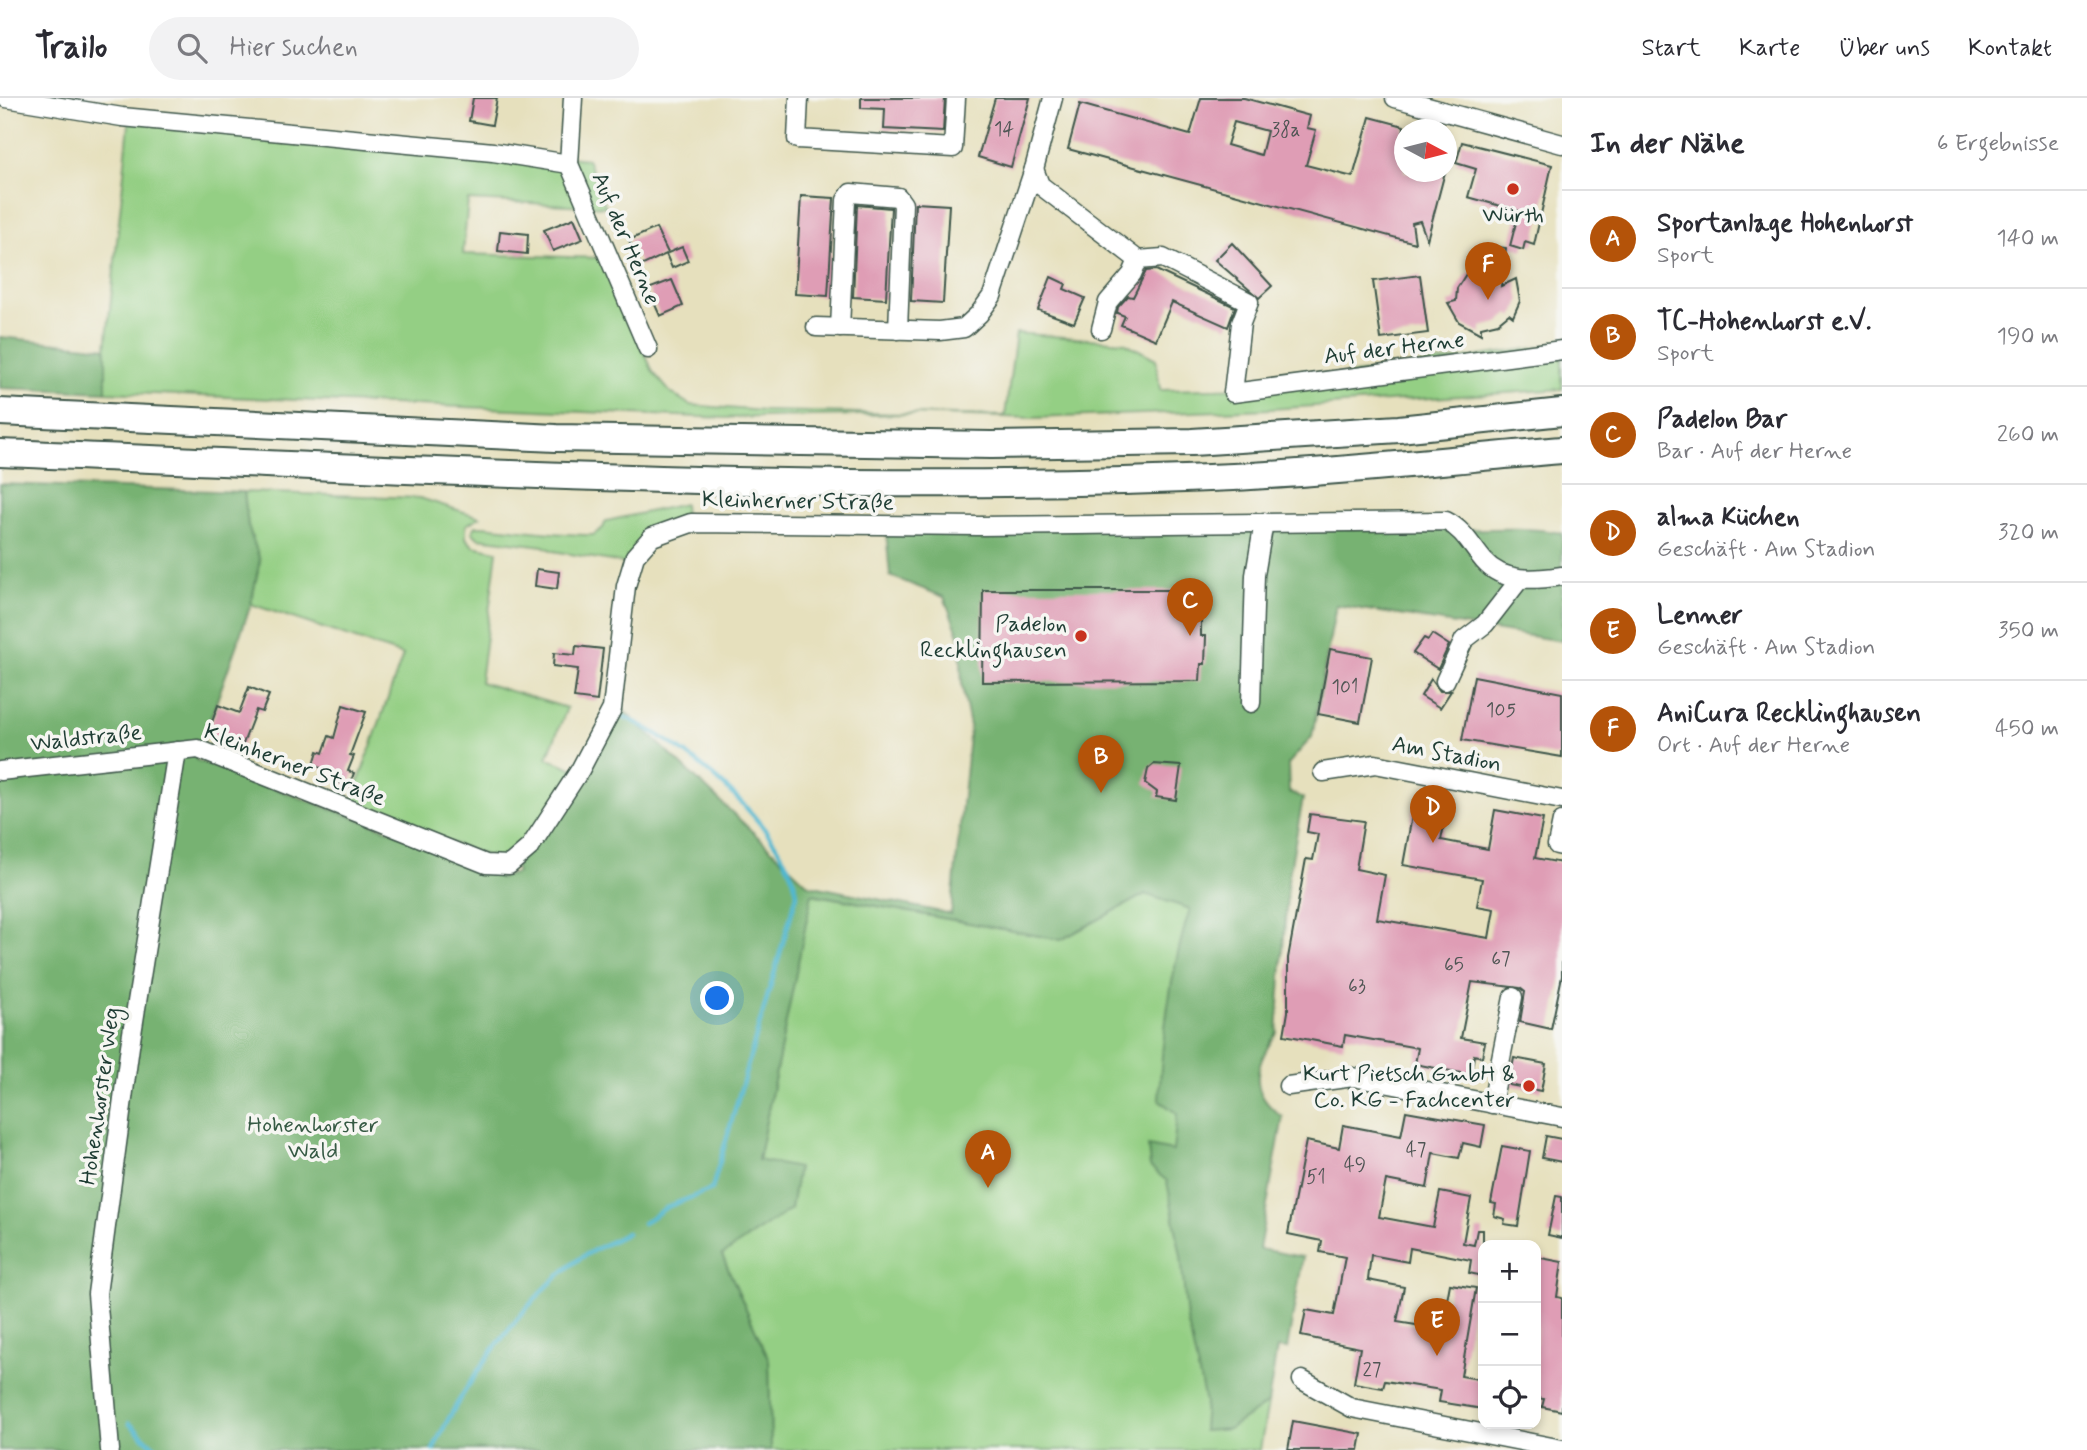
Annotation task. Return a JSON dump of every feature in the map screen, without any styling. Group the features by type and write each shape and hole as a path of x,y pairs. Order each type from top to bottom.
{"highway":[{"path":"0,412 556,438 991,445 1219,440 1399,429 1562,412"},
{"path":"0,453 673,478 1026,482 1235,477 1562,450"}],"street":[{"name":"Auf der Herne","path":"6,98 122,117 493,152 569,164 648,349"},
{"path":"569,164 573,98"},
{"path":"799,98 797,139 953,149 956,98"},
{"path":"816,327 898,330 964,328 979,314 992,296 1034,169 1053,98"},
{"path":"1395,98 1562,144"},
{"path":"1034,169 1040,185 1138,260 1132,274 1108,302 1101,329"},
{"path":"840,328 846,200 851,193 898,197 904,204 898,330"},
{"name":"Auf der Herne","path":"1138,260 1163,258 1249,302 1241,323 1233,393 1562,351"},
{"name":"Kleinherner Straße","path":"177,751 198,749 486,864 509,865 530,847 580,770 612,709 629,569 645,544 661,532 691,523 979,526 1446,521 1458,527 1485,562 1500,574 1520,579 1562,576"},
{"path":"1251,703 1255,575 1264,522"},
{"path":"1445,681 1464,640 1485,624 1520,579"},
{"name":"Waldstraße","path":"0,771 177,751"},
{"name":"Hohenhorster Weg","path":"110,1450 97,1294 130,1046 177,751"},
{"name":"Am Stadion","path":"1323,772 1375,764 1562,798"},
{"path":"1558,851 1562,821"},
{"path":"1492,1104 1513,997"},
{"path":"1288,1086 1353,1077 1562,1117"},
{"path":"1302,1380 1352,1408 1562,1449"}],"green space":[{"path":"130,114 587,159 606,207 468,200 463,254 603,258 653,372 670,392 690,405 763,411 909,414 724,418 106,392 106,348"},
{"path":"1016,333 1124,342 1156,359 1160,390 1257,388 1562,344 1562,389 1271,409 1116,415 1033,418 910,414 1005,416"},
{"path":"0,337 106,348 106,392 0,388"},
{"name":"Hohenhorster Wald","path":"0,484 244,492 248,526 260,560 251,604 196,760 497,869 499,878 517,873 515,867 618,705 809,885 951,914 970,726 962,686 960,638 944,597 890,576 886,531 1282,527 1506,529 1562,533 1562,641 1336,605 1312,737 1288,764 1289,792 1303,798 1288,881 1277,1033 1263,1056 1258,1078 1264,1098 1271,1108 1283,1117 1259,1249 1303,1257 1287,1349 1277,1348 1268,1403 1228,1429 1203,1431 1205,1402 1187,1320 1181,1256 1167,1181 1150,1167 1148,1146 1173,1151 1177,1114 1159,1100 1160,1075 1172,980 1190,909 1145,894 1061,940 812,894 758,1160 798,1168 791,1209 722,1255 769,1360 771,1450 0,1450"},
{"path":"244,492 420,498 480,517 466,525 466,538 473,546 497,551 480,682 567,708 547,758 574,769 525,848 506,857 493,858 350,806 403,655 251,604 260,560 248,526"},
{"path":"684,504 685,519 628,564 553,551 543,546 478,538 472,532 476,526 481,526 593,535 603,528 606,521"},
{"path":"811,894 1061,940 1145,894 1225,896 1200,1373 1205,1402 1203,1431 1228,1429 1268,1403 1260,1450 771,1450 769,1360 721,1254 791,1208 758,1161"}],"building":[{"path":"473,98 497,98 492,125 469,121"},
{"path":"861,98 945,98 943,132 884,129 885,109 861,108"},
{"path":"995,98 1030,98 1011,167 978,157"},
{"path":"1201,98 1244,98 1310,116 1307,128 1316,130 1306,165 1353,177 1370,117 1394,123 1394,182 1442,182 1427,240 1420,221 1412,223 1415,243 1068,149 1080,104 1190,135","holes":["1234,122 1267,131 1261,155 1227,145"]},
{"path":"1462,142 1552,165 1534,245 1525,242 1523,250 1510,246 1519,211 1468,197 1476,169 1457,163"},
{"path":"801,196 834,198 828,296 795,294"},
{"path":"915,203 949,205 943,303 911,301"},
{"path":"857,205 891,208 886,299 853,297"},
{"path":"574,218 583,239 553,251 544,230"},
{"path":"656,228 668,253 682,247 688,261 672,268 666,254 641,266 629,240"},
{"path":"500,231 528,234 527,254 498,251"},
{"path":"1232,243 1272,286 1259,298 1215,260"},
{"path":"1491,246 1506,248 1501,286 1516,279 1520,301 1513,317 1509,314 1498,323 1481,327 1481,334 1459,322 1448,303 1456,301 1457,288 1466,274 1488,266"},
{"path":"1156,270 1235,307 1228,327 1172,302 1156,340 1121,325 1125,316 1117,313 1118,307 1128,296 1133,297 1146,271"},
{"path":"1420,275 1428,333 1381,339 1373,281"},
{"path":"1051,277 1066,284 1064,289 1085,298 1074,323 1038,310"},
{"path":"672,280 683,306 660,316 648,289"},
{"path":"537,569 559,572 557,589 535,586"},
{"name":"Padelon Recklinghausen","path":"983,590 1201,590 1201,636 1206,636 1205,664 1201,664 1200,681 982,682"},
{"path":"1432,634 1449,645 1438,669 1413,653 1424,638 1428,640"},
{"path":"576,646 603,649 597,701 574,698 578,669 553,666 554,653 575,655"},
{"path":"1330,649 1372,657 1360,722 1318,714"},
{"path":"1474,676 1562,693 1562,757 1462,740"},
{"path":"1431,679 1440,691 1451,691 1440,708 1421,696"},
{"path":"249,687 269,695 262,712 256,710 241,749 207,736 218,705 239,713"},
{"path":"343,705 366,712 350,755 354,756 348,771 354,773 349,786 329,779 331,774 314,764 318,751 323,753 329,736 334,738"},
{"path":"1154,764 1181,766 1176,800 1156,797 1157,792 1145,783 1148,769"},
{"path":"1414,805 1447,811 1441,840 1488,849 1495,810 1543,819 1535,858 1562,863 1562,976 1551,1029 1520,1022 1525,992 1520,988 1472,982 1461,1038 1485,1042 1482,1057 1474,1055 1471,1075 1415,1064 1418,1048 1345,1035 1343,1046 1284,1035 1288,1012 1288,958 1306,859 1313,860 1318,834 1307,832 1310,814 1364,821 1356,869 1385,875 1377,919 1489,938 1494,909 1477,906 1482,879 1403,865"},
{"path":"1514,1058 1546,1064 1541,1091 1509,1085"},
{"path":"1406,1111 1485,1125 1481,1147 1463,1143 1459,1158 1433,1153 1427,1188 1386,1180 1379,1217 1433,1227 1440,1192 1471,1198 1463,1243 1474,1245 1477,1230 1483,1230 1483,1240 1478,1240 1478,1275 1469,1273 1471,1260 1410,1248 1408,1262 1371,1255 1368,1280 1404,1287 1397,1322 1435,1328 1440,1299 1447,1300 1450,1284 1476,1288 1461,1376 1478,1379 1478,1408 1439,1402 1441,1390 1385,1381 1383,1388 1354,1383 1360,1348 1301,1336 1306,1310 1334,1315 1345,1257 1320,1252 1322,1241 1288,1234 1306,1141 1339,1148 1343,1125 1401,1136"},
{"path":"1546,1136 1562,1139 1562,1162 1542,1158"},
{"path":"1502,1146 1530,1151 1518,1226 1504,1224 1505,1219 1494,1216 1496,1204 1491,1203"},
{"path":"1556,1196 1562,1197 1562,1238 1548,1235"},
{"path":"1541,1258 1562,1262 1557,1297 1562,1298 1562,1411 1542,1407 1544,1399 1541,1399"},
{"path":"1293,1421 1362,1434 1359,1450 1288,1450"}],"waterway":[{"path":"619,715 671,743 727,788 773,841 789,868 797,894 712,1189 667,1207 643,1223"},
{"path":"433,1450 477,1373 516,1320 558,1276 579,1259 627,1233"},
{"path":"129,1423 158,1450"}],"place":[{"name":"Würth","path":"1513,189"},
{"name":"AniCura Recklinghausen","path":"1488,300"},
{"name":"Padelon Recklinghausen","path":"1081,636"},
{"name":"Padelon Bar","path":"1190,636"},
{"name":"TC-Hohenhorst e.V.","path":"1101,793"},
{"name":"alma Küchen","path":"1433,843"},
{"name":"Kurt Pietsch GmbH & Co. KG - Fachcenter","path":"1529,1086"},
{"name":"Sportanlage Hohenhorst","path":"988,1188"},
{"name":"Lenner","path":"1437,1356"}]}
